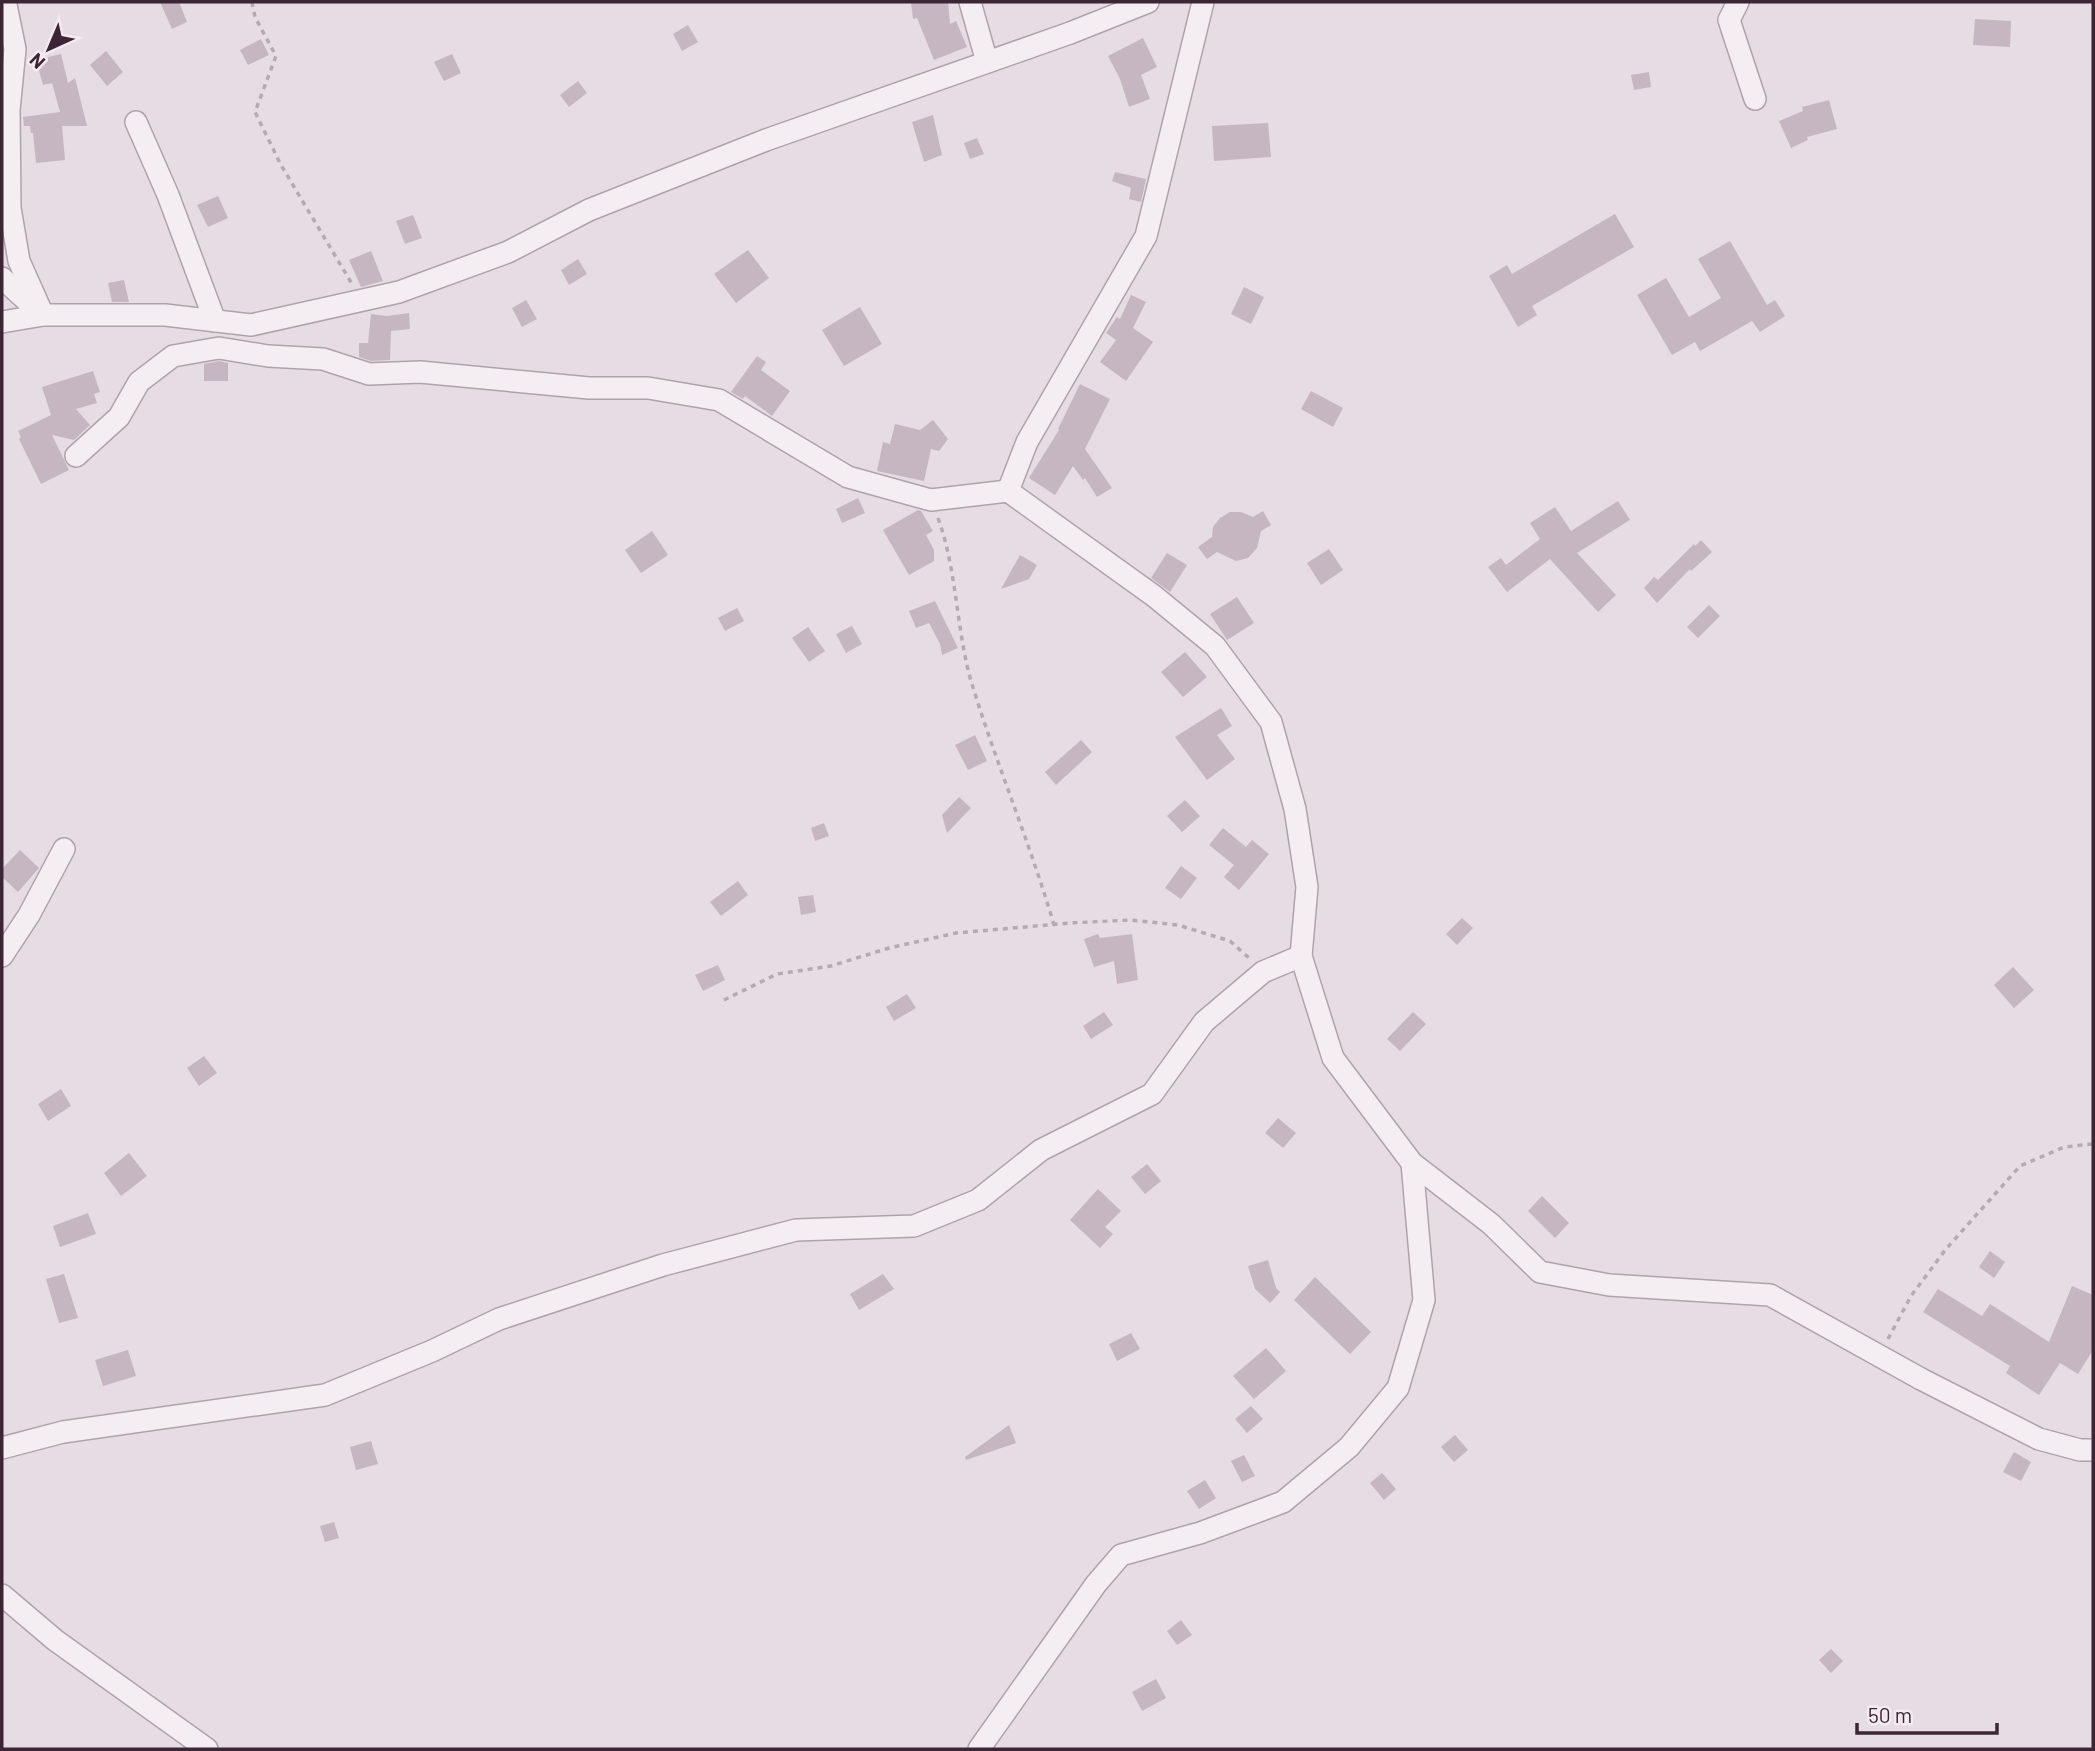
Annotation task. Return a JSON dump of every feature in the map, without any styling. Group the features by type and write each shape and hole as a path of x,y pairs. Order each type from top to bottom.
{"street":[{"path":"2,2 6,5 15,49 9,110 10,208 19,261 43,315"},
{"path":"970,2 988,62"},
{"path":"2,322 43,315 165,315 251,325 399,292 508,252 589,210 766,140 1070,33 1148,2"},
{"path":"1008,491 1027,442 1146,236 1203,2"},
{"path":"1738,2 1729,20 1755,99"},
{"path":"136,122 168,195 215,321"},
{"path":"2,278 43,315"},
{"path":"76,456 119,417 139,382 173,356 219,348 268,356 323,359 369,373 420,372 589,388 648,388 719,400 848,477 931,500 1008,491 1154,596 1215,646 1271,722 1294,809 1307,887 1301,957 1333,1058 1412,1163 1491,1224 1540,1272 1609,1285 1770,1295 2039,1439 2080,1450 2093,1450"},
{"path":"2,956 29,915 64,849"},
{"path":"2,1448 63,1432 325,1395 432,1351 499,1319 663,1265 796,1230 914,1226 978,1200 1041,1150 1152,1094 1204,1022 1264,972 1301,957"},
{"path":"979,1749 1096,1584 1121,1555 1200,1533 1283,1502 1349,1447 1398,1388 1424,1300 1412,1163"},
{"path":"2,1595 55,1640 207,1749"}],"path":[{"path":"253,2 255,17 276,56 255,112 281,165 362,301"},
{"path":"931,500 945,537 971,679 1055,925"},
{"path":"724,1000 777,974 831,966 889,948 956,933 1130,920 1178,925 1230,941 1264,972"},
{"path":"1879,1355 1911,1296 1947,1249 2020,1166 2064,1147 2093,1144"}],"building":[{"path":"160,2 179,2 187,22 172,29"},
{"path":"911,2 948,2 950,24 956,21 967,47 934,60 917,18 913,19"},
{"path":"1975,19 2011,21 2010,47 1973,45"},
{"path":"688,25 698,42 682,51 673,34"},
{"path":"1143,38 1157,67 1141,75 1150,99 1129,107 1120,79 1108,56"},
{"path":"261,39 269,55 248,65 240,50"},
{"path":"106,51 123,72 107,86 90,65"},
{"path":"61,54 68,83 75,78 87,126 62,126 65,160 36,163 33,133 30,126 24,126 23,117 60,112 52,83 43,85 36,60"},
{"path":"452,54 461,73 444,81 434,62"},
{"path":"1649,72 1651,87 1634,90 1631,75"},
{"path":"578,81 587,93 569,107 560,95"},
{"path":"1829,100 1837,129 1807,137 1808,140 1791,148 1779,121 1803,111 1802,107"},
{"path":"933,115 942,155 924,162 912,122"},
{"path":"1268,123 1271,157 1214,161 1212,126"},
{"path":"977,138 984,154 970,159 964,143"},
{"path":"1115,172 1146,179 1141,202 1129,199 1131,188 1112,181"},
{"path":"218,196 228,218 208,227 197,205"},
{"path":"1615,214 1634,247 1532,306 1537,315 1518,327 1489,276 1507,265 1512,274"},
{"path":"413,215 422,238 405,244 396,221"},
{"path":"1730,241 1767,305 1775,300 1785,316 1760,332 1752,321 1700,351 1695,342 1672,355 1637,295 1666,278 1689,317 1721,298 1698,259"},
{"path":"748,250 769,278 736,303 714,274"},
{"path":"371,251 383,281 361,287 349,260"},
{"path":"578,259 587,274 569,285 561,270"},
{"path":"124,280 129,302 112,302 108,283"},
{"path":"1244,287 1264,297 1251,324 1231,314"},
{"path":"1131,295 1146,302 1133,328 1153,342 1126,381 1100,362 1116,340 1106,333 1117,317 1120,319"},
{"path":"526,300 537,319 522,327 512,308"},
{"path":"860,307 882,344 844,366 822,330"},
{"path":"409,313 410,329 391,331 390,360 371,361 359,357 359,343 368,343 371,314 387,316"},
{"path":"757,356 766,362 761,370 790,391 772,416 745,396 743,399 731,392"},
{"path":"219,361 228,363 228,381 204,381 204,364"},
{"path":"93,371 100,392 94,394 97,403 76,409 90,425 74,440 52,435 69,470 41,484 19,439 21,437 18,431 51,415 42,387"},
{"path":"1080,384 1110,399 1085,449 1112,488 1097,497 1085,478 1083,480 1073,466 1055,495 1029,478 1059,430"},
{"path":"1311,391 1343,408 1333,427 1301,409"},
{"path":"933,420 948,439 939,451 931,449 924,481 877,471 883,442 890,444 895,424 920,430"},
{"path":"858,498 865,513 842,523 836,509"},
{"path":"1618,501 1630,520 1577,553 1616,595 1598,612 1550,559 1507,592 1488,567 1501,558 1506,565 1540,539 1530,523 1555,507 1571,531"},
{"path":"918,510 933,531 926,535 934,550 934,561 909,575 883,530"},
{"path":"1263,511 1271,525 1261,531 1257,548 1248,558 1236,561 1217,552 1207,559 1198,547 1212,537 1213,527 1220,518 1230,512 1241,512 1253,517"},
{"path":"652,531 668,555 641,573 625,550"},
{"path":"1701,540 1712,552 1691,571 1690,569 1657,603 1644,588 1654,577 1658,580"},
{"path":"1329,549 1343,570 1321,585 1307,563"},
{"path":"1167,553 1187,565 1170,592 1151,578"},
{"path":"1020,555 1037,565 1029,579 1001,589"},
{"path":"1237,597 1254,623 1227,640 1210,614"},
{"path":"935,601 958,648 942,655 940,644 929,623 916,628 909,611"},
{"path":"1709,605 1720,616 1698,638 1687,627"},
{"path":"737,608 744,621 725,631 718,618"},
{"path":"852,626 862,644 846,653 836,634"},
{"path":"808,627 825,651 809,662 792,638"},
{"path":"1185,652 1207,677 1183,697 1161,672"},
{"path":"1221,708 1232,726 1217,735 1235,759 1207,780 1175,737"},
{"path":"975,735 987,761 968,770 955,745"},
{"path":"1081,740 1092,752 1056,785 1045,772"},
{"path":"959,797 971,808 947,833 942,815"},
{"path":"1185,800 1200,816 1182,832 1167,816"},
{"path":"824,823 829,836 815,841 811,828"},
{"path":"1223,828 1246,847 1252,840 1269,854 1239,890 1224,877 1234,865 1209,845"},
{"path":"20,850 39,868 18,892 2,877 2,869"},
{"path":"1181,866 1197,878 1181,899 1165,888"},
{"path":"738,881 748,895 721,916 710,902"},
{"path":"813,895 816,912 801,915 798,897"},
{"path":"1462,918 1473,928 1457,945 1446,934"},
{"path":"1098,934 1100,938 1132,934 1138,980 1117,984 1114,961 1094,967 1084,939"},
{"path":"718,965 725,980 703,991 695,975"},
{"path":"2013,967 2034,990 2014,1008 1994,985"},
{"path":"907,994 916,1008 894,1021 886,1007"},
{"path":"1104,1012 1113,1025 1091,1039 1083,1026"},
{"path":"1413,1012 1426,1024 1400,1051 1387,1039"},
{"path":"204,1056 217,1073 199,1086 187,1068"},
{"path":"61,1089 71,1106 48,1121 38,1104"},
{"path":"1278,1118 1296,1133 1283,1148 1265,1133"},
{"path":"129,1153 147,1176 121,1196 104,1173"},
{"path":"1147,1164 1161,1181 1145,1194 1131,1177"},
{"path":"1098,1189 1121,1211 1105,1227 1113,1234 1100,1248 1070,1220"},
{"path":"1542,1196 1569,1223 1555,1238 1528,1211"},
{"path":"88,1213 96,1234 60,1247 53,1226"},
{"path":"1990,1251 2005,1262 1994,1278 1979,1267"},
{"path":"1268,1260 1276,1288 1280,1292 1270,1303 1255,1289 1248,1266"},
{"path":"64,1274 78,1318 59,1323 46,1279"},
{"path":"883,1274 894,1289 859,1310 850,1294"},
{"path":"1315,1277 1371,1332 1350,1354 1294,1300"},
{"path":"2072,1286 2093,1295 2093,1350 2078,1374 2060,1363 2039,1395 2006,1373 2010,1366 1923,1312 1938,1289 1982,1316 1990,1304 2049,1342"},
{"path":"1131,1333 1140,1349 1117,1361 1109,1344"},
{"path":"1266,1348 1286,1371 1254,1399 1233,1376"},
{"path":"128,1350 136,1376 103,1386 95,1360"},
{"path":"1251,1406 1263,1419 1247,1433 1235,1419"},
{"path":"1009,1425 1016,1443 966,1460 965,1457"},
{"path":"1455,1435 1468,1450 1454,1462 1441,1447"},
{"path":"371,1441 378,1464 356,1470 350,1447"},
{"path":"2014,1452 2031,1462 2021,1481 2003,1472"},
{"path":"1244,1455 1255,1476 1242,1482 1231,1461"},
{"path":"1382,1473 1396,1489 1384,1500 1370,1483"},
{"path":"1205,1480 1216,1498 1199,1509 1187,1491"},
{"path":"334,1522 339,1538 325,1542 320,1526"},
{"path":"1181,1620 1192,1635 1177,1645 1167,1631"},
{"path":"1831,1649 1843,1661 1831,1673 1819,1660"},
{"path":"1156,1679 1166,1698 1142,1711 1132,1692"}]}
